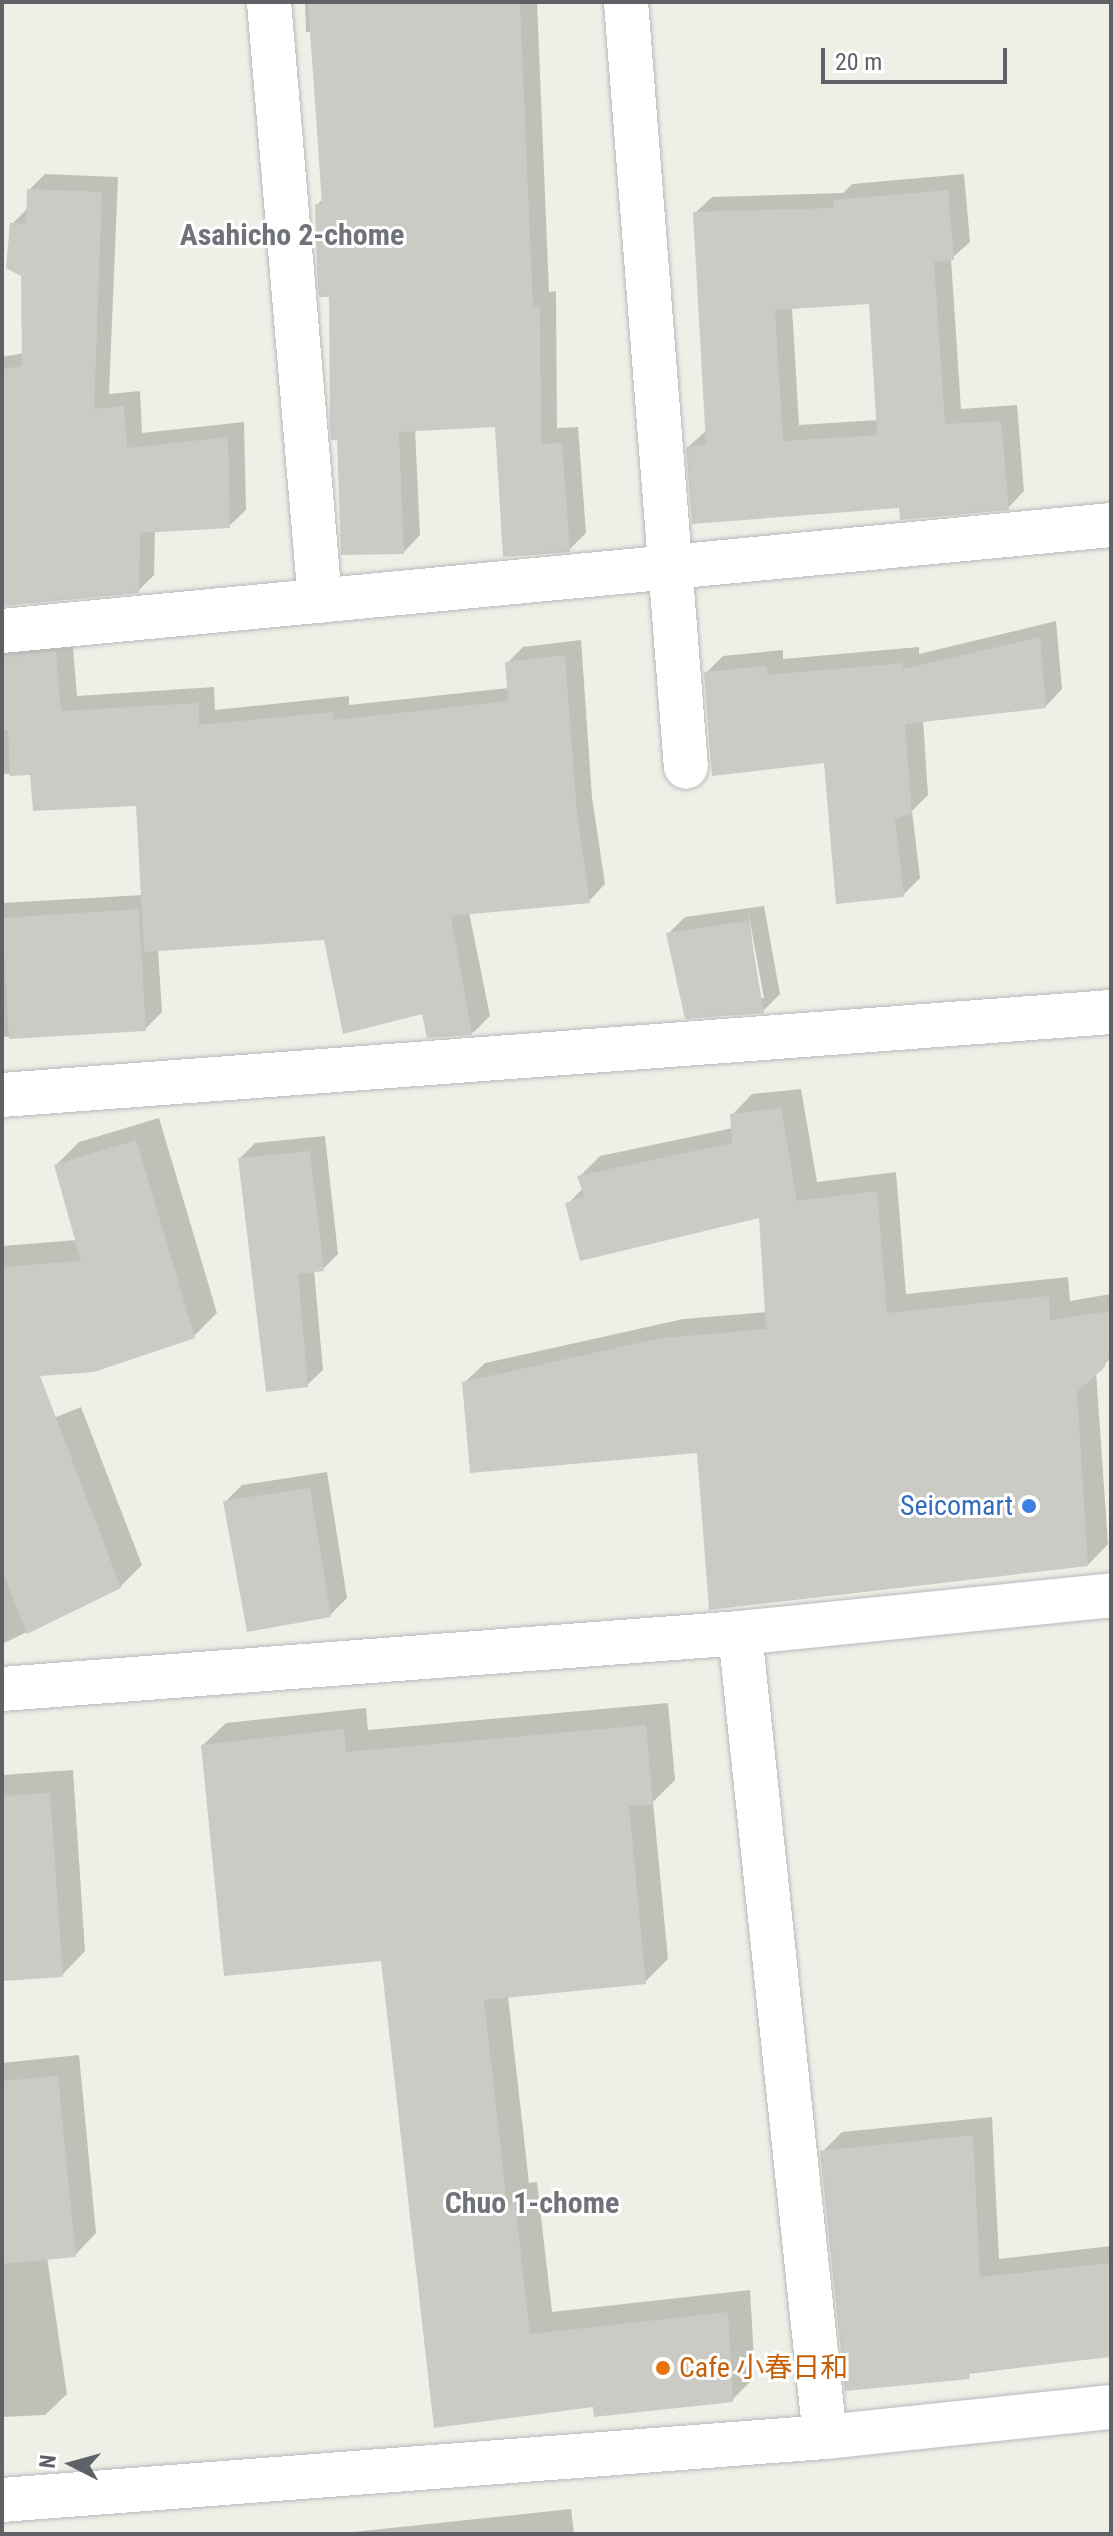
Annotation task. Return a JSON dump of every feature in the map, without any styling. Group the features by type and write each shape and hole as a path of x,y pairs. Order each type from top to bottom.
{"street":[{"path":"269,2 320,601"},
{"path":"626,2 686,767"},
{"path":"2,631 672,564 1111,525"},
{"path":"2,1095 1111,1012"},
{"path":"2,1689 740,1633 1111,1595"},
{"path":"740,1633 825,2437"},
{"path":"2,2500 825,2437 1111,2407"}],"building":[{"path":"308,2 520,2 533,308 540,307 541,444 562,443 570,552 503,557 495,427 399,432 404,554 341,555 337,440 331,440 330,429 329,297 319,297 317,269 315,204 322,204"},
{"path":"27,189 102,192 94,409 124,406 127,448 228,437 230,528 140,533 139,593 2,606 2,369 22,366 21,276 6,268 10,223 26,223"},
{"path":"948,190 954,260 934,262 945,424 1001,421 1009,510 900,520 899,508 692,524 686,447 706,445 693,212 834,208 833,200","holes":["869,304 877,435 783,441 775,310"]},
{"path":"1040,637 1046,708 905,724 912,814 895,819 904,897 836,904 824,763 712,776 704,672 767,666 767,675 903,663 903,669"},
{"path":"56,651 61,711 199,703 199,725 333,712 334,720 508,701 505,662 565,655 577,814 590,903 451,916 472,1035 427,1038 422,1014 343,1034 324,940 144,952 136,806 33,811 30,775 10,776 8,730 2,729 2,656"},
{"path":"139,909 146,1031 9,1039 2,918"},
{"path":"748,921 764,1013 685,1019 666,933"},
{"path":"781,1108 797,1201 877,1191 887,1313 1049,1296 1050,1320 1111,1311 1111,1351 1104,1368 1077,1392 1088,1566 709,1610 697,1453 470,1473 462,1382 661,1338 766,1329 759,1218 580,1261 565,1203 584,1196 577,1176 732,1143 730,1114"},
{"path":"136,1140 195,1338 94,1372 40,1376 121,1588 27,1634 2,1569 2,1267 81,1261 54,1165"},
{"path":"310,1151 324,1271 298,1274 308,1387 266,1392 238,1158"},
{"path":"310,1488 331,1617 247,1632 223,1501"},
{"path":"646,1725 653,1805 629,1806 646,1984 484,2000 507,2205 515,2204 530,2334 728,2312 733,2402 594,2417 593,2407 434,2428 381,1961 224,1976 201,1745 344,1729 346,1752"},
{"path":"50,1793 63,1977 2,1981 2,1796"},
{"path":"58,2076 76,2257 2,2264 2,2081"},
{"path":"973,2135 980,2277 1111,2263 1111,2357 969,2373 970,2379 845,2391 820,2151"}],"place":[{"name":"Seicomart","path":"1029,1506"},
{"name":"Cafe 小春日和","path":"663,2368"}],"district":[{"name":"Asahicho 2-chome","path":"292,235"},
{"name":"Chuo 1-chome","path":"532,2203"}]}
